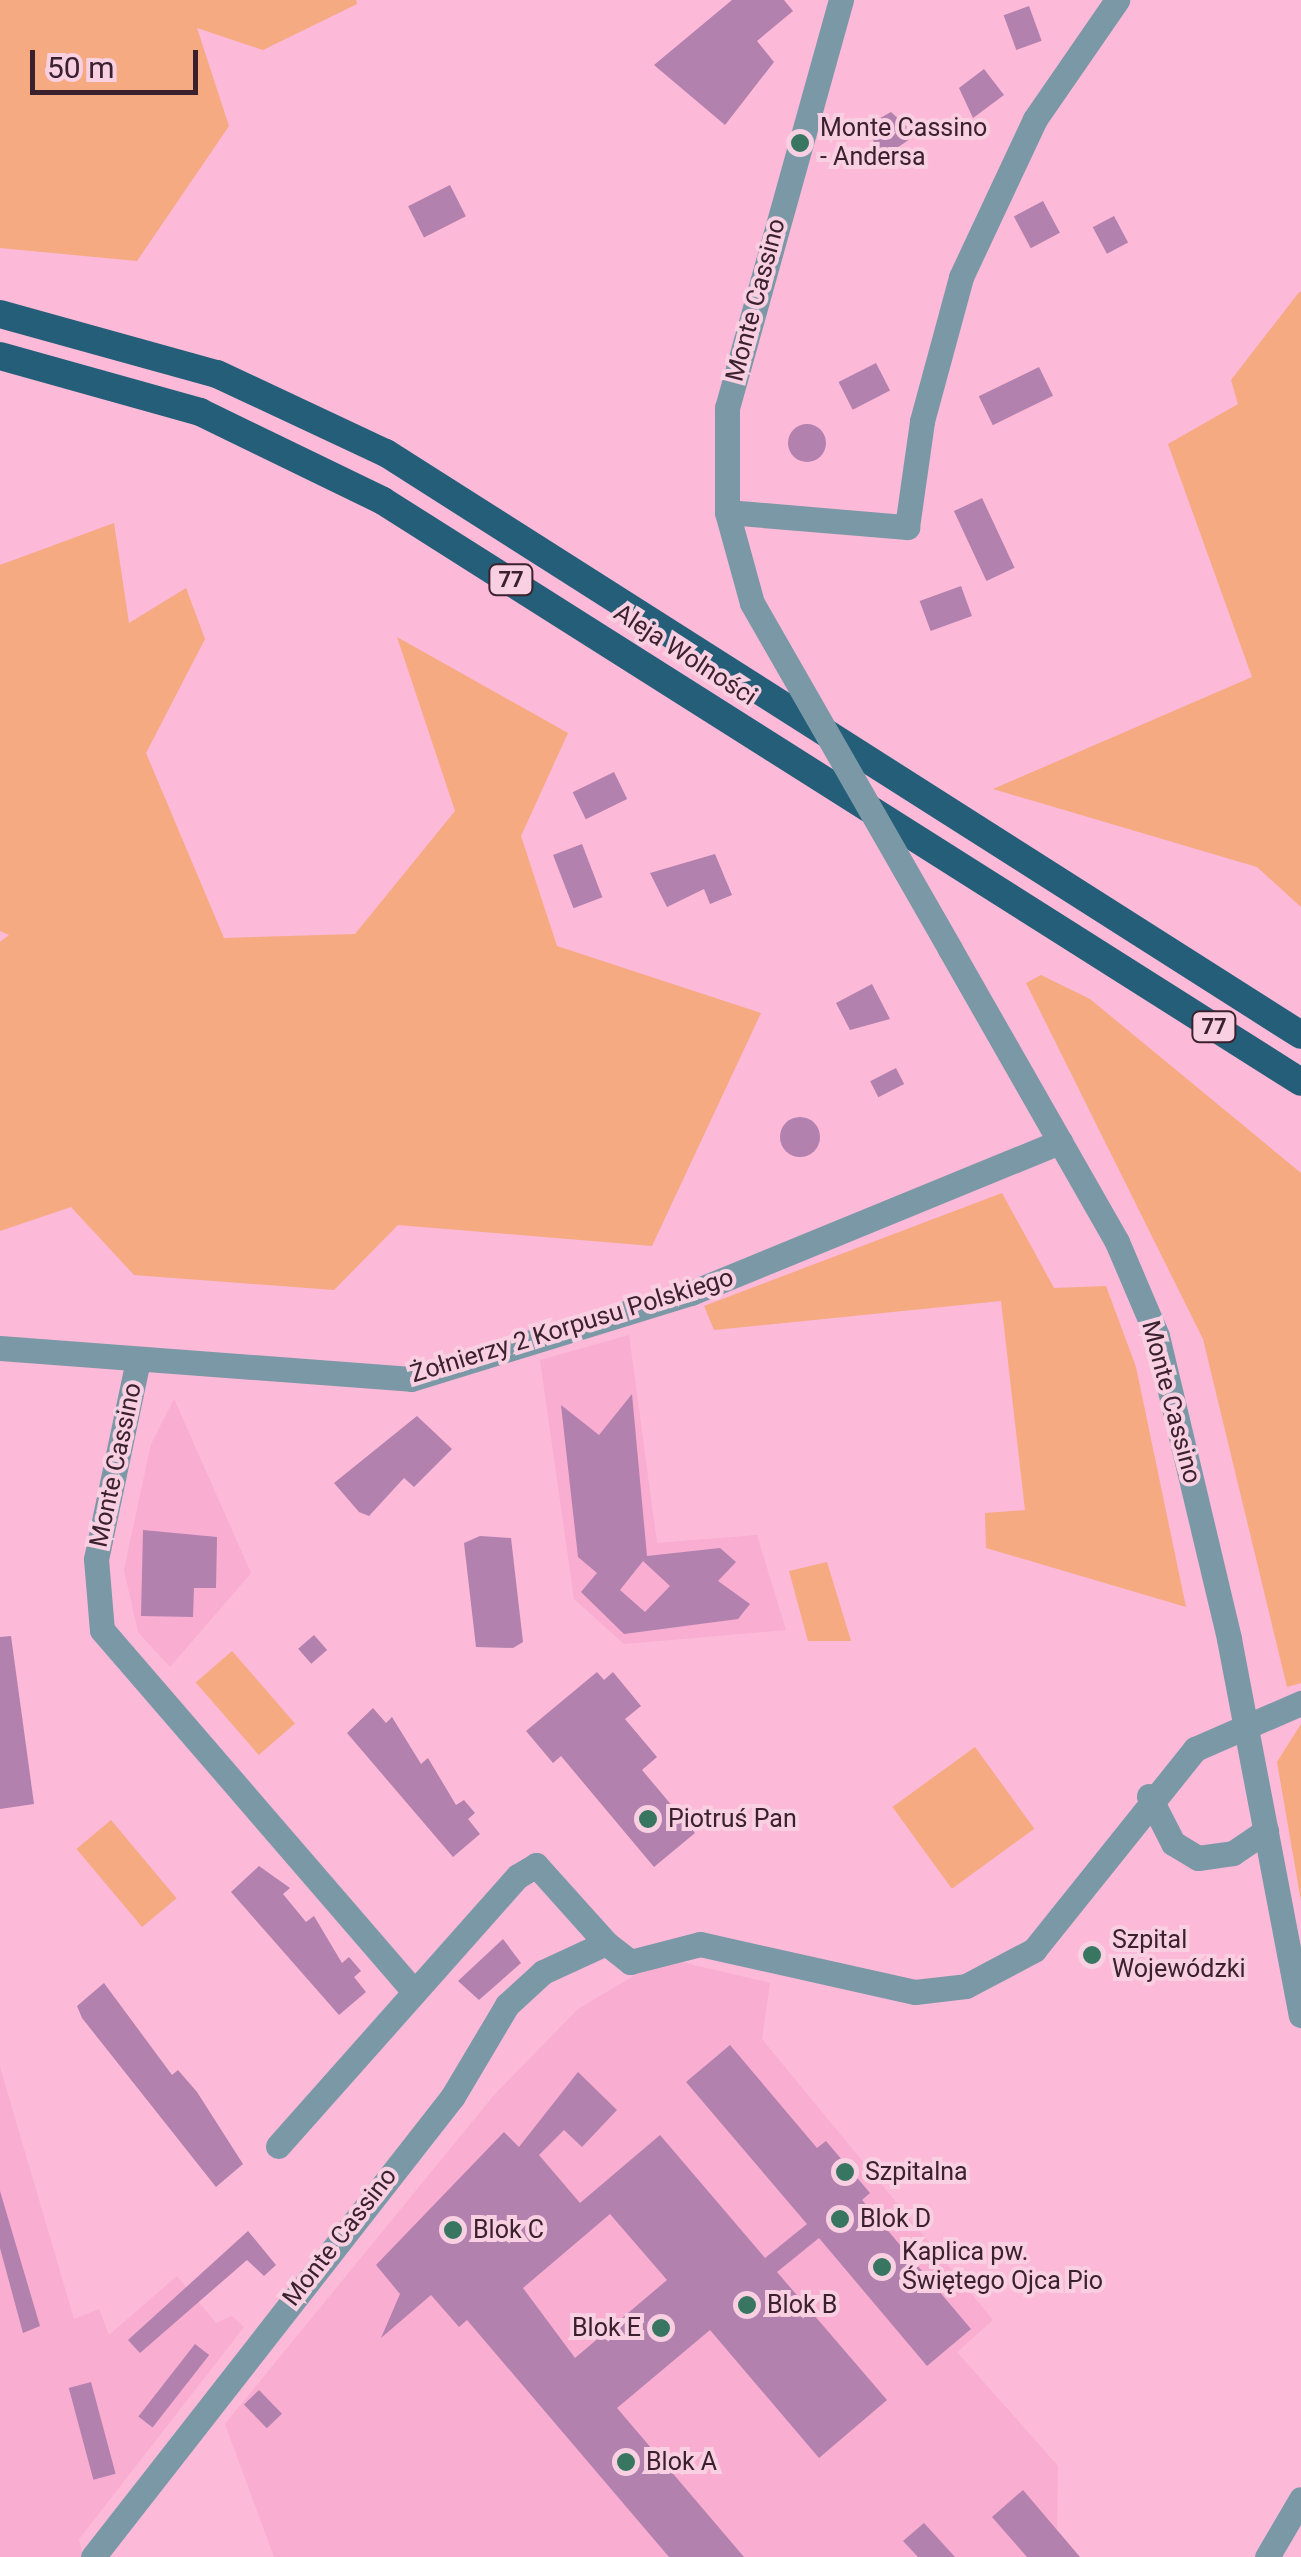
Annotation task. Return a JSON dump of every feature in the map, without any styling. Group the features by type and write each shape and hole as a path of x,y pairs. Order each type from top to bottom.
{"highway":[{"name":"Aleja Wolności","path":"0,314 217,374 386,453 1301,1035"},
{"name":"Aleja Wolności","path":"0,356 200,412 383,501 1301,1082"}],"street":[{"name":"Monte Cassino","path":"841,0 727,408 727,512 752,603 1060,1142 1157,1336 1246,1720 1301,2016"},
{"path":"727,512 907,527 922,420 961,277 1035,119 1117,0"},
{"name":"Żołnierzy 2 Korpusu Polskiego","path":"0,1348 411,1379 692,1293 1060,1142"},
{"name":"Monte Cassino","path":"138,1360 96,1559 102,1630 414,1992"},
{"path":"278,2146 414,1992 536,1865 606,1942 630,1962 700,1944 916,1992 966,1986 1034,1950 1148,1796 1195,1749 1246,1720 1299,1704"},
{"path":"1148,1796 1173,1844 1198,1858 1233,1853 1266,1831"},
{"name":"Monte Cassino","path":"92,2557 453,2096 507,2005 543,1972 606,1942"},
{"path":"1268,2557 1301,2499"}],"shaded area":[{"path":"0,0 356,0 357,4 263,50 197,28 229,126 137,261 0,248"},
{"path":"1300,291 1301,907 1257,867 993,789 1252,677 1168,444 1238,404 1231,380"},
{"path":"114,523 129,623 186,588 205,639 146,753 224,938 355,934 455,811 397,637 568,733 521,836 557,946 761,1013 652,1246 398,1225 334,1290 134,1275 71,1207 0,1231 0,942 9,935 0,931 0,565"},
{"path":"1041,975 1090,999 1301,1173 1301,1683 1287,1687 1203,1339 1026,983"},
{"path":"1002,1193 1054,1288 1106,1286 1136,1367 1186,1607 986,1548 985,1513 1025,1510 1001,1301 714,1330 704,1306"},
{"path":"629,1335 657,1543 757,1535 786,1630 624,1644 574,1599 540,1360"},
{"path":"174,1399 251,1573 170,1667 138,1632 124,1570 151,1444"},
{"path":"827,1562 851,1641 808,1641 789,1571"},
{"path":"232,1651 295,1723 259,1755 196,1682"},
{"path":"1301,1724 1301,1901 1277,1762"},
{"path":"975,1747 1034,1829 952,1889 892,1807"},
{"path":"111,1820 177,1898 142,1927 77,1849"},
{"path":"664,1958 770,1983 762,2039 993,2320 957,2352 1058,2466 1057,2530 1079,2557 274,2557 225,2424 495,2094 578,2009"},
{"path":"0,2067 74,2319 99,2309 109,2335 177,2276 216,2323 232,2316 244,2327 79,2539 83,2557 0,2557"}],"building":[{"path":"732,0 784,0 793,11 757,41 774,62 725,125 654,65"},
{"path":"1029,6 1042,41 1016,50 1004,15"},
{"path":"984,69 1004,95 973,118 959,88"},
{"path":"891,112 916,135 882,158 866,126"},
{"path":"450,185 466,216 424,238 408,206"},
{"path":"1043,201 1060,233 1031,248 1014,216"},
{"path":"1114,216 1128,242 1107,254 1093,227"},
{"path":"876,363 890,391 853,410 839,382"},
{"path":"1039,367 1053,396 993,425 979,396"},
{"path":"807,424 821,429 826,443 821,457 807,462 793,457 788,443 793,429"},
{"path":"982,498 1015,568 986,581 954,511"},
{"path":"961,586 972,616 931,631 920,601"},
{"path":"614,772 627,799 586,819 573,792"},
{"path":"582,844 602,897 573,908 553,855"},
{"path":"715,854 732,895 710,904 704,889 667,907 650,873"},
{"path":"872,984 890,1019 850,1030 836,1003"},
{"path":"896,1068 904,1084 878,1097 870,1081"},
{"path":"800,1117 814,1123 820,1137 814,1151 800,1157 786,1151 780,1137 786,1123"},
{"path":"632,1394 647,1556 720,1548 736,1562 718,1581 750,1604 738,1619 624,1634 581,1592 597,1573 578,1557 561,1405 599,1435","holes":["643,1561 670,1586 645,1612 620,1590"]},
{"path":"417,1416 452,1449 414,1487 404,1478 369,1516 359,1512 334,1483"},
{"path":"143,1530 217,1537 216,1588 194,1588 193,1617 141,1616"},
{"path":"480,1536 511,1538 523,1642 513,1648 476,1647 464,1543"},
{"path":"314,1635 327,1650 311,1664 298,1649"},
{"path":"11,1636 34,1804 0,1809 0,1637"},
{"path":"597,1672 604,1680 613,1672 641,1706 625,1719 657,1757 642,1770 695,1833 654,1867 561,1756 553,1763 526,1731"},
{"path":"373,1708 386,1723 392,1717 421,1764 428,1758 456,1805 464,1800 475,1813 468,1819 480,1834 453,1857 347,1733"},
{"path":"259,1866 290,1888 283,1894 306,1922 314,1916 342,1963 349,1957 361,1971 354,1977 366,1992 339,2015 231,1892"},
{"path":"503,1939 521,1963 479,2000 458,1981"},
{"path":"104,1983 172,2075 178,2070 197,2092 243,2164 216,2187 82,2018 77,2006"},
{"path":"730,2045 817,2148 826,2141 870,2193 862,2200 971,2329 927,2366 819,2238 777,2272 887,2400 819,2458 710,2330 617,2408 744,2557 669,2557 467,2320 459,2327 431,2295 381,2338 400,2294 376,2265 504,2132 519,2147 578,2072 617,2110 582,2147 564,2130 539,2155 580,2203 660,2135 765,2258 807,2224 686,2082","holes":["610,2214 667,2280 575,2358 523,2288"]},
{"path":"0,2191 40,2326 23,2333 0,2248"},
{"path":"248,2231 276,2265 264,2276 247,2260 140,2353 128,2340"},
{"path":"195,2344 209,2355 153,2428 138,2416"},
{"path":"91,2382 116,2474 93,2480 69,2388"},
{"path":"259,2390 282,2414 267,2428 244,2405"},
{"path":"1023,2490 1080,2557 1027,2557 992,2517"},
{"path":"924,2523 955,2557 918,2557 903,2541"}],"place":[{"name":"Monte Cassino - Andersa","path":"800,143"},
{"name":"Piotruś Pan","path":"648,1819"},
{"name":"Szpital Wojewódzki","path":"1092,1955"},
{"name":"Szpitalna","path":"845,2172"},
{"name":"Blok D","path":"840,2219"},
{"name":"Blok C","path":"453,2230"},
{"name":"Kaplica pw. Świętego Ojca Pio","path":"882,2267"},
{"name":"Blok B","path":"747,2305"},
{"name":"Blok E","path":"661,2328"},
{"name":"Blok A","path":"626,2462"}]}
